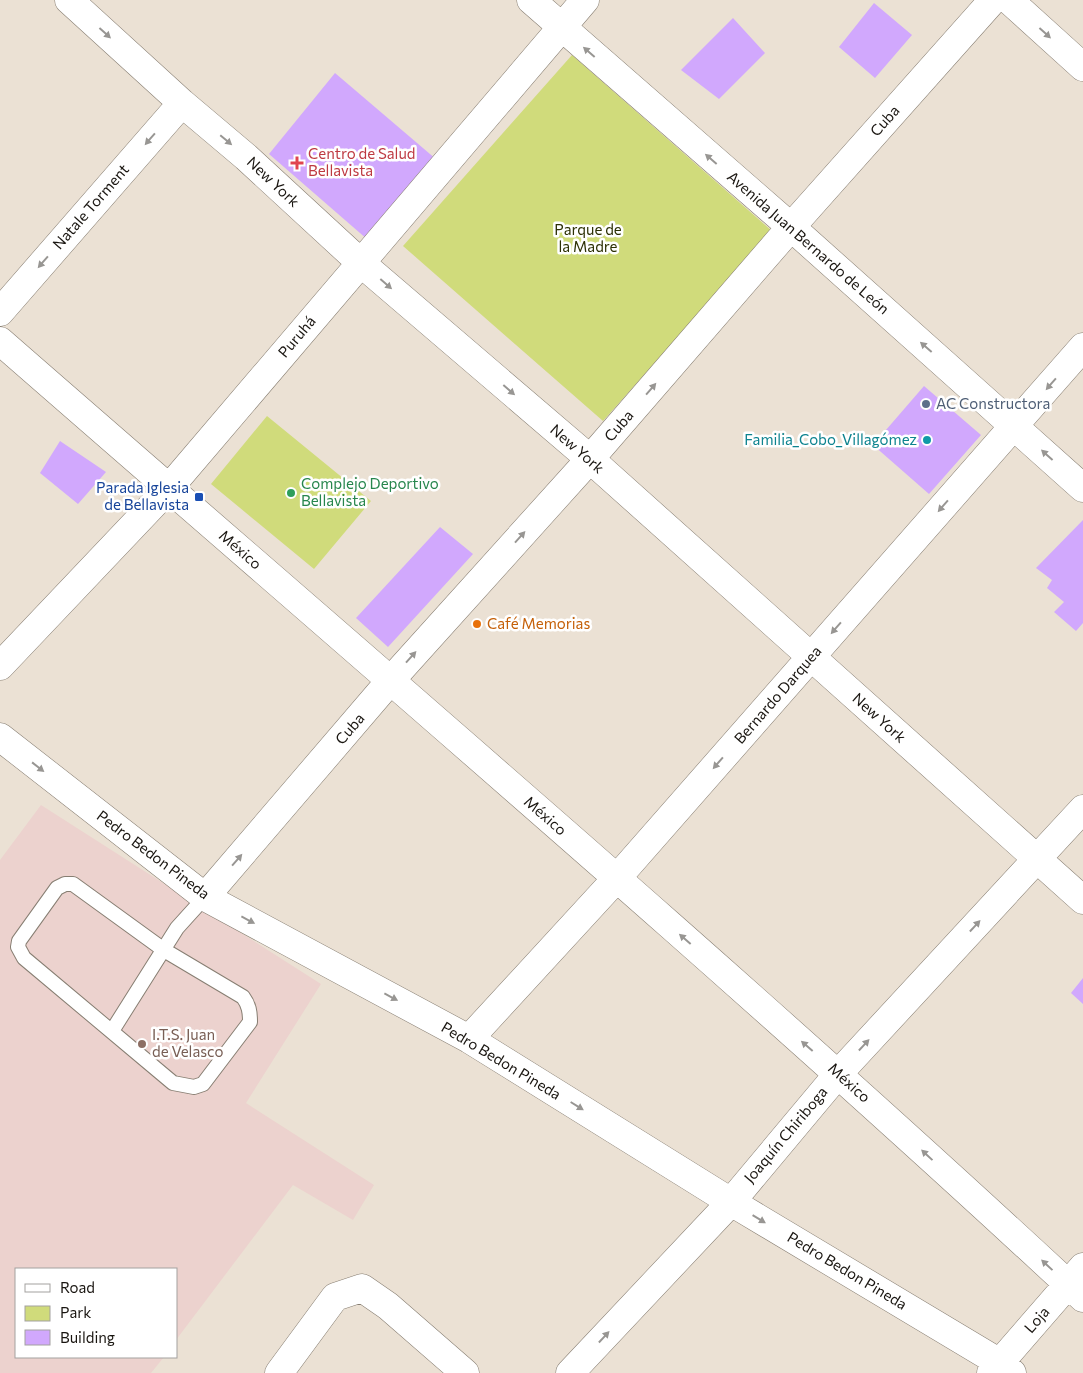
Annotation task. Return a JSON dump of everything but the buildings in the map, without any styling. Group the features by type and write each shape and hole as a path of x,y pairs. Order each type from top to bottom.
{"street":[{"name":"New York","path":"68,0 182,103 246,157 361,263 590,459 1083,900"},
{"name":"Avenida Juan Bernardo de León","path":"530,0 791,227 1083,488"},
{"name":"Puruhá","path":"0,666 169,488 585,0"},
{"name":"Cuba","path":"205,897 390,681 590,459 791,227 993,0"},
{"path":"1009,0 1083,67"},
{"name":"Natale Torment","path":"0,312 182,103"},
{"name":"México","path":"0,341 617,878 1078,1283"},
{"name":"Bernardo Darquea","path":"469,1039 617,878 1083,347"},
{"name":"Pedro Bedon Pineda","path":"0,737 205,897 469,1039 1001,1370"},
{"name":"Joaquín Chiriboga","path":"570,1373 731,1202 838,1074 1083,809"},
{"name":"Loja","path":"1001,1370 1078,1283"},
{"path":"279,1373 335,1297 362,1288 388,1306 465,1373"}],"lane":[{"path":"65,884 73,884 164,950 243,997 248,1004 250,1012 250,1022 202,1084 194,1087 173,1083 24,958 18,947 19,941 57,888 65,884"},
{"path":"112,1031 177,928 205,897"}],"shaded area":[{"name":"I.T.S. Juan de Velasco","path":"41,805 321,984 246,1103 374,1185 353,1220 293,1185 178,1337 178,1268 15,1268 15,1358 163,1358 151,1373 0,1373 0,860"}],"green space":[{"name":"Parque de la Madre","path":"572,55 772,231 603,421 403,246"},
{"name":"Complejo Deportivo Bellavista","path":"267,416 371,501 314,569 211,484"}],"place":[{"name":"Centro de Salud Bellavista","path":"297,163"},
{"name":"AC Constructora","path":"926,404"},
{"name":"Familia_Cobo_Villagómez","path":"927,440"},
{"name":"Complejo Deportivo Bellavista","path":"291,493"},
{"name":"Parada Iglesia de Bellavista","path":"199,497"},
{"name":"Café Memorias","path":"477,624"},
{"name":"I.T.S. Juan de Velasco","path":"142,1044"}]}
